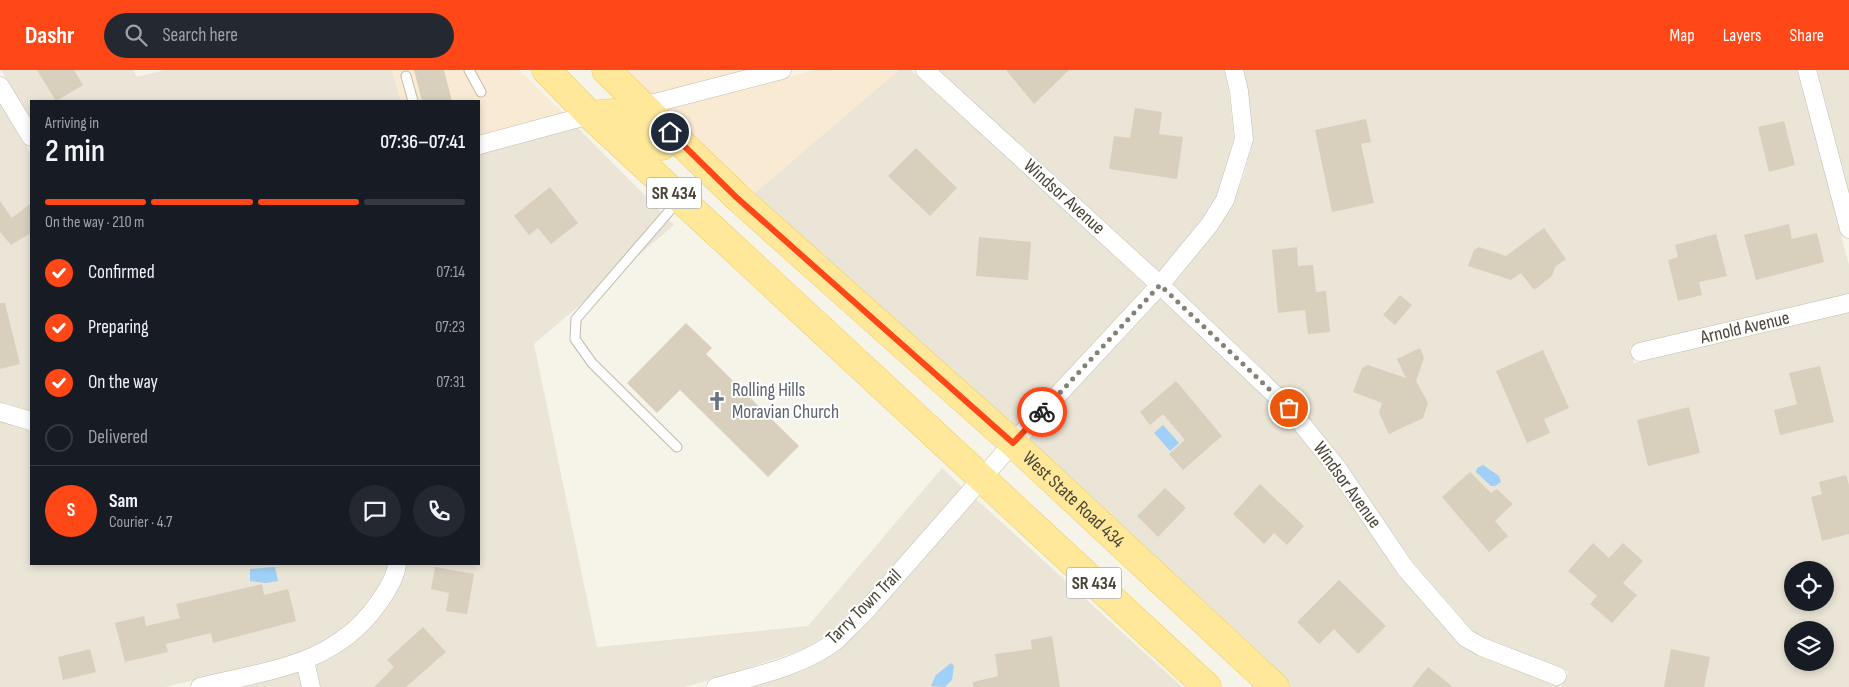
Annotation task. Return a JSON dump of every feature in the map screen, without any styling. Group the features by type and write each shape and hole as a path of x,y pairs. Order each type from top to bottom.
{"main road":[{"name":"SR 434","path":"546,70 590,115 1207,687"},
{"name":"West State Road 434","path":"606,70 736,197 1013,443 1275,687"},
{"path":"590,115 613,113 645,130 701,181 736,197"}],"street":[{"path":"643,106 782,70"},
{"name":"Windsor Avenue","path":"925,70 1160,285 1289,408 1338,469 1405,568 1466,638 1482,647 1557,676"},
{"name":"Tarry Town Trail","path":"726,686 802,659 836,640 862,614 1013,443 1160,285 1210,224 1225,200 1234,176 1244,139 1239,91 1234,70"},
{"path":"1807,70 1849,229"},
{"path":"0,86 30,134"},
{"path":"480,145 590,115"},
{"name":"Arnold Avenue","path":"1640,352 1849,303"},
{"path":"0,412 30,421"},
{"path":"200,687 305,661 328,650 349,635 369,616 384,595 397,565"},
{"path":"305,661 311,687"}],"lane":[{"path":"469,70 481,92"},
{"path":"406,76 413,100"},
{"path":"677,447 592,362 575,339 576,319 680,198"}],"shaded area":[{"path":"1,70 133,70 137,77 165,70 392,70 401,100 30,100 30,117"},
{"path":"392,70 519,70 563,113 480,136 480,100 401,100"},
{"path":"619,70 749,70 646,97"},
{"path":"814,70 898,71 750,197 660,110"},
{"path":"898,70 911,70 1147,286 1012,431 750,197"},
{"path":"939,70 1224,70 1229,92 1234,139 1217,197 1202,220 1159,272"},
{"path":"1243,70 1797,70 1849,265 1849,294 1630,347 1634,363 1849,311 1849,687 1561,687 1569,672 1487,640 1473,631 1413,562 1346,465 1297,403 1172,284 1217,228 1233,203 1243,177 1253,140 1248,88"},
{"path":"1817,70 1849,70 1849,192"},
{"path":"0,104 30,152 30,412 0,403"},
{"path":"577,127 674,225 534,344 597,647 808,626 942,468 963,488 856,609 831,633 807,648 728,675 684,687 321,687 316,665 334,657 356,641 376,621 392,599 407,565 480,565 480,154"},
{"path":"1160,297 1282,414 1330,474 1397,572 1458,643 1478,655 1560,687 1288,687 1025,442"},
{"path":"0,420 30,431 30,565 388,565 376,591 361,612 343,630 324,643 302,653 166,687 0,687"},
{"path":"976,499 1182,687 746,687 843,645 870,619"},
{"path":"298,671 302,687 235,687"}],"water":[{"path":"1163,425 1179,443 1170,451 1154,433"},
{"path":"1483,465 1499,476 1501,482 1491,486 1476,472 1477,468"},
{"path":"275,567 278,581 266,583 250,581 250,569"},
{"path":"951,663 954,666 952,680 945,687 931,686 936,675"}],"building":[{"path":"37,70 74,70 83,85 55,100"},
{"path":"414,70 444,70 452,100 422,100"},
{"path":"1006,70 1069,70 1034,104"},
{"path":"1135,108 1162,112 1159,134 1183,137 1177,179 1109,169 1114,136 1130,138"},
{"path":"1366,119 1371,142 1361,144 1374,203 1332,212 1315,130"},
{"path":"1784,121 1795,165 1769,172 1758,127"},
{"path":"916,148 957,188 930,216 888,176"},
{"path":"550,187 578,223 551,244 538,228 529,235 514,216"},
{"path":"0,201 12,218 30,204 30,234 11,245 0,232"},
{"path":"1789,224 1792,239 1817,233 1824,262 1756,280 1744,235"},
{"path":"1544,228 1566,259 1555,267 1552,276 1534,290 1521,273 1511,280 1468,266 1474,250 1479,247 1506,256"},
{"path":"1716,234 1727,276 1699,282 1702,295 1678,301 1668,260 1678,257 1675,245"},
{"path":"979,237 1031,242 1028,280 976,276"},
{"path":"1297,247 1298,266 1313,265 1316,292 1326,291 1330,332 1308,334 1305,310 1278,313 1272,250"},
{"path":"1400,295 1412,305 1395,325 1383,315"},
{"path":"0,303 5,303 20,364 0,369"},
{"path":"686,323 712,348 706,354 799,446 768,477 680,390 657,413 627,383"},
{"path":"1420,348 1424,358 1416,381 1428,403 1423,418 1389,434 1379,413 1382,403 1353,392 1362,368 1368,365 1406,378 1397,359"},
{"path":"1543,350 1569,408 1544,419 1550,433 1527,443 1496,371"},
{"path":"1820,366 1834,422 1780,435 1774,410 1797,404 1789,373"},
{"path":"1176,381 1222,436 1183,470 1169,454 1185,440 1163,414 1150,425 1140,412"},
{"path":"1689,407 1700,453 1648,466 1637,420"},
{"path":"1470,472 1491,493 1497,489 1513,504 1495,521 1508,536 1489,552 1442,497"},
{"path":"1846,475 1849,485 1849,534 1822,541 1811,497 1822,494 1819,482"},
{"path":"1260,484 1304,526 1287,545 1274,533 1264,544 1233,514"},
{"path":"1165,488 1186,508 1158,537 1137,516"},
{"path":"1593,543 1609,558 1623,543 1643,561 1623,583 1637,595 1612,623 1590,604 1597,596 1568,571"},
{"path":"435,567 474,574 467,614 446,611 449,593 431,589"},
{"path":"1339,580 1386,626 1358,654 1334,629 1319,644 1297,622"},
{"path":"262,584 264,595 288,589 296,621 213,643 211,633 166,644 168,652 125,662 115,623 144,616 146,626 180,618 176,604"},
{"path":"423,627 446,652 406,687 374,687 394,667 387,660"},
{"path":"1052,636 1060,687 973,687 973,682 998,676 995,654 1032,649 1031,640"},
{"path":"90,649 96,672 63,680 58,657"},
{"path":"1671,649 1710,657 1704,687 1664,687"},
{"path":"1428,667 1453,687 1412,687"}],"way so far":[{"path":"1042,412 1160,285 1289,408"}],"place":[{"name":"Rolling Hills Moravian Church","path":"717,401"}],"route":[{"path":"670,132 736,197 1013,443 1042,412"}]}
